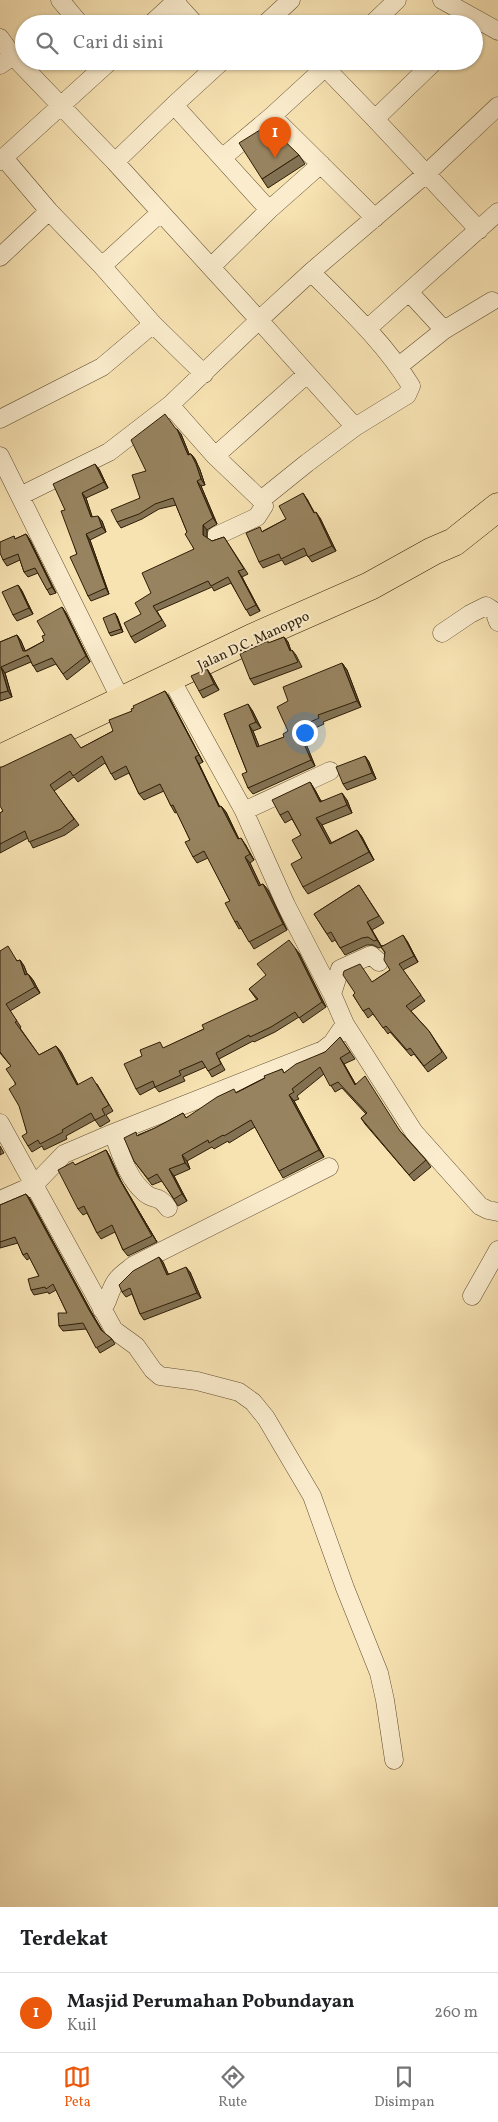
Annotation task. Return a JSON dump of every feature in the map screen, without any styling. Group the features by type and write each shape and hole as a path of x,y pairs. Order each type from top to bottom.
{"highway":[{"name":"Jalan D.C. Manoppo","path":"0,759 252,638 302,618 370,586 433,551 454,542 498,507"}],"street":[{"path":"60,0 72,15"},
{"path":"279,15 290,0"},
{"path":"381,15 397,0"},
{"path":"442,0 466,15"},
{"path":"161,15 176,1 188,15"},
{"path":"483,25 498,31"},
{"path":"0,38 6,61"},
{"path":"17,70 60,106 115,162 160,213 212,266 355,427"},
{"path":"100,70 2,160 102,266 153,324 204,374"},
{"path":"115,162 212,70"},
{"path":"222,158 272,116 319,70"},
{"path":"331,70 478,230"},
{"path":"376,119 427,70"},
{"path":"174,105 269,210"},
{"path":"20,496 110,452 170,405 311,272 426,174 498,106"},
{"path":"272,116 375,218"},
{"path":"212,266 269,210 321,164"},
{"path":"0,258 49,211"},
{"path":"367,329 498,212"},
{"path":"102,266 160,213"},
{"path":"261,500 355,427 409,393 411,386 399,366 367,329 311,272"},
{"path":"409,292 444,330"},
{"path":"399,366 444,330 492,301"},
{"path":"0,419 102,367 153,324"},
{"path":"215,456 307,374"},
{"path":"170,405 215,456 261,500 264,506 257,517 216,536"},
{"path":"0,456 121,700"},
{"path":"442,633 470,614 486,606 494,611 498,622"},
{"path":"170,679 244,811 286,904 332,994 345,1024 414,1132 480,1206 498,1212"},
{"path":"244,811 330,771"},
{"path":"332,994 340,969 371,955 379,962"},
{"path":"0,1200 34,1184 64,1154 323,1050 336,1038 345,1024"},
{"path":"0,1123 114,1330 136,1346 153,1370 160,1376 197,1381 239,1392 259,1407 266,1418 312,1496 345,1588 379,1674 394,1760"},
{"path":"114,1133 128,1171 146,1194 161,1199 168,1208"},
{"path":"102,1310 109,1300 109,1295 116,1281 134,1265 329,1167"},
{"path":"472,1296 498,1250"}],"building":[{"path":"268,125 299,155 262,179 239,143"},
{"path":"165,414 177,429 188,455 191,454 201,479 197,481 213,518 203,525 203,535 212,541 224,537 244,569 238,571 256,605 246,610 228,577 211,586 208,581 153,606 162,620 131,637 124,623 141,614 135,603 151,593 142,573 194,549 185,534 187,532 173,498 155,504 139,514 117,522 111,510 140,498 132,475 146,471 131,440"},
{"path":"95,464 104,482 82,493 91,517 98,516 102,527 86,534 106,588 88,596 70,557 77,554 61,511 65,510 53,484"},
{"path":"303,493 314,513 316,512 332,546 308,557 304,548 281,559 279,554 259,562 246,533 260,527 262,532 286,519 279,506"},
{"path":"26,534 52,587 47,590 35,568 24,572 18,554 3,560 0,553 0,542 14,536 15,539"},
{"path":"18,585 29,608 13,615 2,592"},
{"path":"62,607 86,656 63,674 52,658 33,666 28,655 1,667 8,691 0,693 0,642 17,635 23,651 26,651 44,641 42,636 45,635 37,621"},
{"path":"115,613 121,629 109,633 103,618"},
{"path":"284,637 290,651 292,650 298,662 250,679 240,654 268,641 268,643"},
{"path":"342,663 357,701 318,715 319,718 297,728 311,760 248,788 242,774 247,772 224,714 248,704 256,722 249,725 257,747 284,737 283,734 288,731 277,707 288,701 283,687"},
{"path":"207,669 214,684 199,691 191,676"},
{"path":"165,691 199,755 195,757 219,807 221,806 238,839 241,838 250,854 245,857 259,886 263,884 283,924 249,942 225,903 230,901 204,851 193,857 185,842 190,840 173,805 171,806 160,784 139,794 126,766 111,774 102,756 73,776 70,771 50,785 74,819 61,829 29,842 25,831 0,844 0,813 3,811 0,806 0,767 71,734 81,748 113,731 109,720 132,711 133,706"},
{"path":"365,756 372,773 343,784 336,767"},
{"path":"310,782 320,802 342,793 347,805 316,818 330,844 357,830 369,852 303,887 291,864 302,858 292,840 301,835 288,811 280,815 272,800"},
{"path":"359,885 379,916 367,922 377,940 374,941 368,937 362,938 340,948 331,932 327,934 314,914"},
{"path":"403,935 414,956 399,964 421,995 406,1006 429,1031 442,1052 424,1066 410,1048 407,1050 386,1026 383,1028 369,1008 363,1011 353,995 355,993 343,975 344,971 360,964 372,982 390,970 384,960 385,952 381,947"},
{"path":"289,940 295,948 322,1002 299,1018 295,1012 271,1027 250,1037 249,1035 216,1053 221,1064 208,1071 202,1061 179,1071 181,1075 155,1087 153,1081 136,1089 124,1064 142,1056 140,1050 160,1042 163,1048 204,1029 202,1025 258,999 249,989 266,975 257,964"},
{"path":"8,946 17,961 20,960 25,975 28,974 35,987 6,1004 17,1021 15,1022 39,1055 56,1046 77,1085 92,1077 109,1105 102,1109 105,1115 95,1120 91,1113 62,1130 63,1132 40,1144 38,1140 28,1146 22,1136 27,1133 19,1106 9,1089 16,1084 6,1069 11,1066 0,1052 0,951"},
{"path":"340,1037 350,1052 340,1058 355,1085 365,1076 400,1131 426,1160 409,1175 361,1118 367,1113 338,1082 330,1086 320,1067 292,1089 294,1092 289,1095 319,1150 279,1171 251,1120 224,1136 209,1143 208,1140 182,1155 185,1163 169,1169 182,1194 174,1199 157,1174 148,1179 134,1161 124,1138 136,1132 137,1136 183,1113 186,1118 217,1097 234,1089 236,1093 265,1078 264,1076 282,1069 284,1073 296,1064 325,1052"},
{"path":"106,1150 117,1175 152,1236 123,1250 112,1225 97,1233 84,1206 78,1209 58,1170 73,1162 75,1165"},
{"path":"26,1194 89,1310 101,1330 112,1339 96,1348 83,1323 59,1326 58,1313 67,1313 53,1284 46,1289 45,1287 31,1290 28,1279 39,1276 27,1253 23,1255 15,1237 0,1242 0,1205"},
{"path":"159,1257 167,1275 186,1267 197,1293 140,1314 130,1288 122,1292 119,1285 133,1271"}],"place":[{"name":"Masjid Perumahan Pobundayan","path":"275,158"}]}
